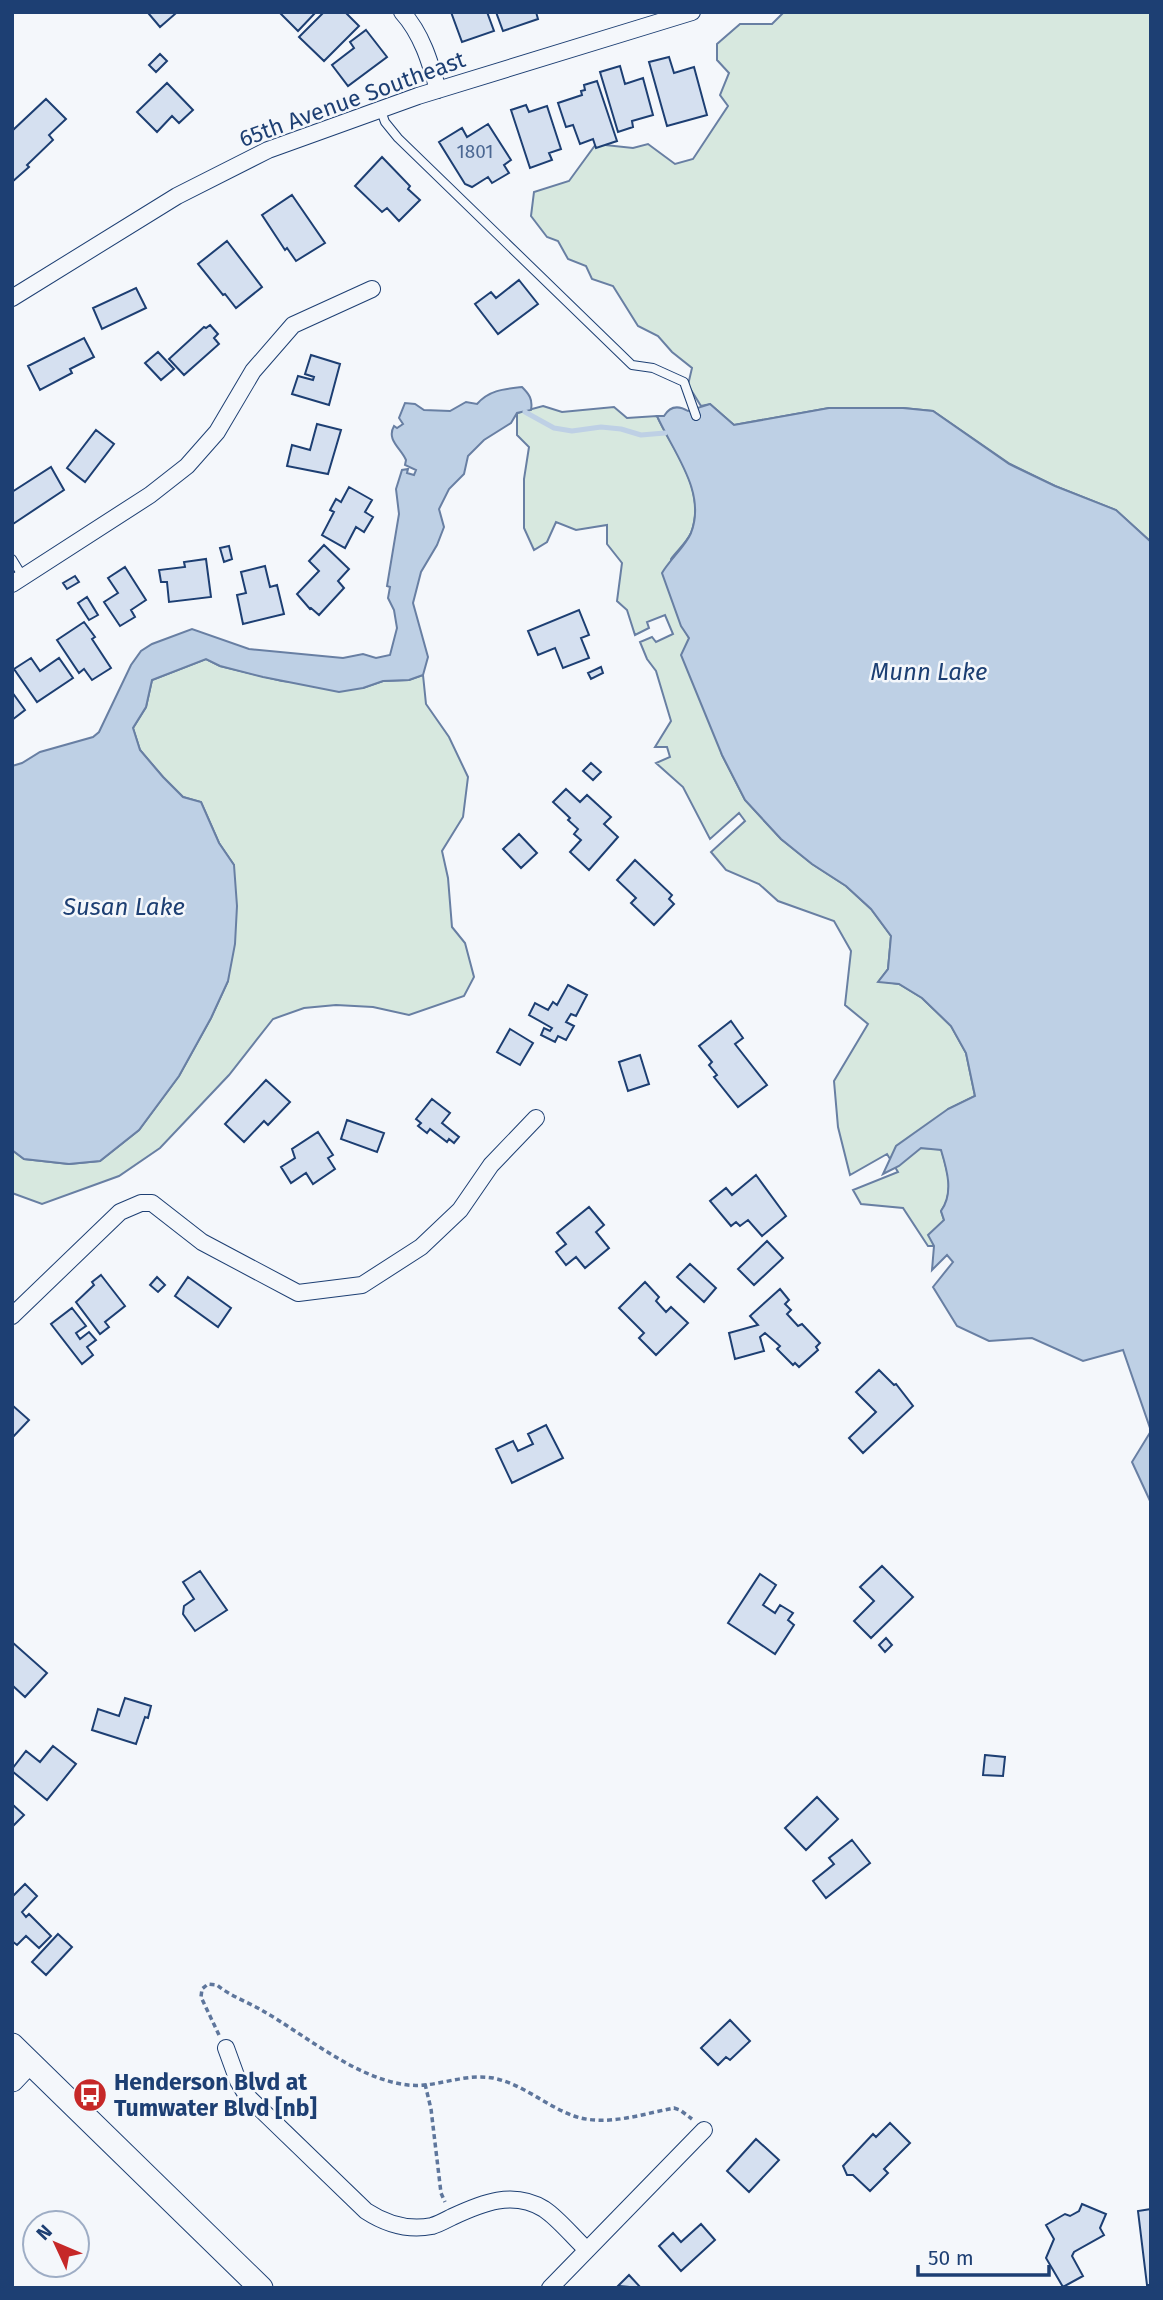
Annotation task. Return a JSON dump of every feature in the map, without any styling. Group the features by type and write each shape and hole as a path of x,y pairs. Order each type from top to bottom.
{"street":[{"path":"402,12 412,23 423,44 438,90"},
{"name":"65th Avenue Southeast","path":"12,298 198,184 268,150 380,108 692,12"},
{"path":"18,581 150,495 187,466 217,432 253,370 293,325 372,289"},
{"path":"12,1316 120,1212 141,1203 152,1203 202,1242 298,1293 362,1285 421,1247 460,1210 491,1165 536,1118"},
{"path":"12,2045 261,2288"},
{"path":"226,2048 238,2081 247,2096 366,2210 384,2222 402,2227 433,2226 484,2202 504,2199 524,2201 544,2210 587,2250"},
{"path":"12,2080 29,2062"},
{"path":"550,2288 704,2130"}],"lane":[{"path":"380,108 385,122 407,148 632,365 653,368 684,382 696,416"},
{"path":"12,559 18,581"}],"path":[{"path":"226,2048 201,1997 202,1989 208,1984 216,1985 264,2011 321,2049 389,2081 406,2085 459,2077 495,2078 520,2087 574,2116 605,2121 674,2108 704,2130"},
{"path":"425,2084 431,2109 441,2193 454,2216"}],"shaded area":[{"path":"784,12 1151,12 1151,542 1116,510 1055,486 1010,464 933,411 903,408 829,408 734,425 710,404 701,406 688,385 692,368 658,336 638,326 613,286 592,279 586,266 568,259 558,241 547,237 531,216 534,192 569,181 596,144 633,148 648,144 675,164 693,159 728,106 720,95 729,73 717,60 717,44 740,24 772,24"},
{"path":"543,406 562,412 614,407 627,418 657,416 686,472 695,502 691,533 671,559 674,590 677,610 689,638 722,755 745,800 781,839 846,886 871,909 891,936 888,969 879,981 899,984 922,998 951,1026 966,1053 975,1096 948,1109 921,1148 941,1149 948,1181 948,1197 941,1211 944,1220 934,1246 928,1246 903,1208 861,1204 853,1190 898,1172 887,1154 850,1175 838,1127 834,1081 868,1024 845,1005 851,951 834,921 778,901 759,884 726,870 711,852 745,821 739,813 710,839 683,787 656,763 670,757 667,747 655,747 671,721 656,671 640,642 652,637 656,642 673,634 665,615 647,622 649,628 635,635 627,610 617,601 622,563 607,544 607,525 576,530 556,522 547,542 534,550 524,528 524,479 529,447 517,435 517,413"},
{"path":"206,659 220,666 282,681 363,688 383,681 409,680 423,675 426,704 449,737 468,777 463,817 442,851 448,878 452,927 465,943 474,977 464,996 409,1015 373,1007 336,1005 304,1008 273,1019 229,1075 160,1148 119,1176 42,1204 12,1193 12,1150 24,1159 69,1164 100,1161 139,1130 179,1076 228,981 234,865 219,843 201,802 183,797 163,777 140,750 133,728 146,707 152,680"}],"water":[{"name":"Susan Lake","path":"522,387 530,397 531,410 517,413 511,423 484,440 468,456 464,474 449,489 439,509 444,527 421,572 413,603 428,657 423,675 409,680 383,681 339,692 263,677 220,666 206,659 152,680 146,707 133,728 140,750 183,797 201,802 219,843 234,865 237,906 235,944 228,981 179,1076 139,1130 100,1161 69,1164 24,1159 12,1150 12,766 40,752 93,737 99,732 131,665 141,651 192,629 249,649 343,658 363,654 376,658 390,655 397,628 394,610 388,598 390,587 387,586 399,514 396,489 402,470 408,469 407,473 414,475 416,470 405,465 406,460 392,436 394,426 397,428 403,424 399,418 405,403 415,404 424,410 450,411 466,402 477,404 497,391"},
{"name":"Munn Lake","path":"710,404 734,425 829,408 903,408 933,411 1009,464 1116,510 1151,542 1151,1431 1123,1350 1083,1361 1032,1338 989,1341 957,1326 933,1287 953,1262 947,1255 932,1270 934,1246 928,1235 944,1220 941,1211 947,1197 948,1181 941,1150 921,1148 899,1166 883,1174 896,1146 948,1109 975,1096 966,1053 951,1026 922,998 899,984 878,982 888,969 891,936 871,909 846,886 781,839 745,800 722,755 681,655 689,638 681,626 662,573 691,533 695,502 686,473 657,416 664,416 674,408 688,411"},
{"path":"1151,1431 1151,1503 1132,1462"}],"building":[{"path":"279,12 316,12 298,31"},
{"path":"324,12 345,12 359,26 324,61 299,37"},
{"path":"451,12 487,12 494,31 462,42"},
{"path":"496,12 536,12 538,19 503,31"},
{"path":"149,14 175,14 160,27"},
{"path":"366,30 387,57 348,86 332,65 354,48 350,42"},
{"path":"160,54 167,61 156,72 149,65"},
{"path":"669,57 674,73 694,67 707,115 667,126 649,62"},
{"path":"620,66 625,84 643,78 653,115 632,121 633,127 618,132 600,72"},
{"path":"597,81 617,141 596,148 593,139 580,144 573,125 566,127 558,103 582,95 584,85"},
{"path":"167,83 193,110 179,123 172,116 157,132 137,112"},
{"path":"46,99 66,119 49,135 53,140 12,182 12,131"},
{"path":"526,105 529,112 547,106 561,149 549,153 552,160 530,168 511,110"},
{"path":"488,124 511,160 504,165 509,173 492,183 488,177 472,187 465,184 439,142 462,128 467,137"},
{"path":"382,157 420,200 399,221 387,208 382,212 355,186"},
{"path":"292,195 325,243 296,261 287,248 285,250 262,215"},
{"path":"227,241 262,287 236,308 198,264"},
{"path":"519,280 538,304 498,334 475,304 491,292 496,298"},
{"path":"136,288 146,308 102,329 93,308"},
{"path":"210,325 218,334 214,338 219,344 184,375 169,359 204,327"},
{"path":"84,338 94,357 70,369 72,373 40,390 28,366"},
{"path":"158,352 174,369 161,380 145,363"},
{"path":"311,355 340,364 329,405 292,394 298,376 313,380 314,377 305,374"},
{"path":"317,424 341,430 328,474 287,466 292,445 310,450"},
{"path":"96,430 114,444 85,482 67,468"},
{"path":"51,467 64,490 13,524 12,492"},
{"path":"349,487 372,500 365,512 373,517 364,532 356,527 345,548 322,535 334,512 330,510 336,499 341,502"},
{"path":"324,545 349,569 338,581 344,588 319,615 297,594 319,571 309,561"},
{"path":"229,546 232,559 224,562 220,548"},
{"path":"206,559 211,597 169,602 167,582 161,582 159,570 185,567 184,562"},
{"path":"265,566 270,587 277,585 284,614 243,624 237,595 246,593 241,572"},
{"path":"125,567 146,600 131,610 135,617 120,626 104,602 118,593 108,578"},
{"path":"75,576 79,582 67,589 63,583"},
{"path":"87,597 98,615 89,620 78,603"},
{"path":"579,610 589,635 581,638 589,658 563,668 555,648 538,655 528,631"},
{"path":"84,622 111,668 92,680 84,669 79,673 57,640"},
{"path":"31,658 40,671 59,658 73,678 37,702 14,669"},
{"path":"601,667 603,673 591,679 588,673"},
{"path":"12,692 25,710 12,720"},
{"path":"591,763 601,772 593,780 583,771"},
{"path":"566,789 580,802 587,795 611,817 604,824 618,837 589,870 570,852 581,840 574,834 578,829 553,802"},
{"path":"519,834 537,853 521,868 503,849"},
{"path":"635,860 672,895 669,899 674,904 654,925 631,903 636,898 617,880"},
{"path":"568,985 587,995 576,1016 571,1014 566,1022 574,1026 566,1040 558,1036 555,1042 541,1035 544,1028 550,1031 552,1028 529,1015 535,1003 548,1010 553,1002 557,1005"},
{"path":"731,1021 743,1038 735,1044 767,1085 738,1107 714,1077 717,1075 709,1065 712,1062 699,1046"},
{"path":"510,1029 533,1043 520,1065 497,1052"},
{"path":"640,1055 649,1084 628,1091 619,1062"},
{"path":"266,1080 290,1102 268,1125 264,1121 244,1142 225,1124"},
{"path":"432,1099 450,1113 442,1123 459,1137 454,1143 449,1139 447,1142 430,1129 427,1133 418,1126 421,1123 416,1119"},
{"path":"347,1120 384,1133 377,1152 341,1139"},
{"path":"318,1132 333,1155 328,1158 335,1169 313,1184 306,1173 291,1183 281,1167 295,1158 292,1149"},
{"path":"756,1175 786,1216 762,1236 748,1220 740,1226 736,1222 731,1226 710,1201 726,1188 732,1195"},
{"path":"589,1207 604,1225 596,1232 609,1248 585,1268 576,1257 566,1265 556,1252 566,1244 557,1233"},
{"path":"767,1241 783,1258 754,1285 738,1269"},
{"path":"690,1264 716,1288 704,1302 677,1277"},
{"path":"101,1275 125,1306 105,1322 109,1327 100,1334 76,1302"},
{"path":"157,1277 165,1285 158,1292 150,1285"},
{"path":"188,1277 231,1308 218,1327 175,1296"},
{"path":"645,1282 659,1297 656,1301 666,1312 671,1307 688,1323 656,1355 639,1338 644,1333 619,1308"},
{"path":"780,1289 789,1300 785,1304 791,1310 787,1314 798,1326 802,1324 820,1343 816,1347 818,1350 799,1367 795,1363 793,1365 777,1349 780,1346 765,1333 760,1337 764,1351 735,1359 729,1333 758,1325 750,1316"},
{"path":"72,1308 86,1326 76,1333 80,1339 89,1332 96,1340 87,1347 93,1355 82,1364 51,1324"},
{"path":"879,1370 896,1384 913,1406 863,1453 849,1438 876,1412 856,1392"},
{"path":"12,1405 29,1420 12,1438"},
{"path":"546,1425 563,1458 512,1483 496,1449 513,1441 518,1451 533,1444 528,1434"},
{"path":"882,1566 913,1597 871,1638 854,1621 874,1601 860,1587"},
{"path":"200,1571 227,1610 195,1631 183,1614 184,1606 194,1599 183,1582"},
{"path":"760,1574 776,1585 763,1605 775,1613 780,1605 793,1613 788,1620 794,1625 775,1654 728,1623"},
{"path":"886,1638 892,1645 885,1652 879,1645"},
{"path":"12,1642 47,1673 25,1697 12,1685"},
{"path":"125,1698 151,1706 136,1744 92,1730 98,1709 119,1716"},
{"path":"53,1746 76,1764 47,1800 12,1769 26,1751 40,1762"},
{"path":"985,1755 1005,1757 1003,1776 983,1775"},
{"path":"817,1797 838,1819 806,1850 785,1828"},
{"path":"12,1804 24,1815 12,1827"},
{"path":"852,1840 870,1863 826,1898 813,1881 834,1864 829,1858"},
{"path":"25,1884 37,1896 22,1912 26,1917 29,1914 51,1936 39,1948 26,1936 17,1945 12,1941 12,1897"},
{"path":"58,1934 72,1947 46,1975 32,1962"},
{"path":"730,2020 750,2041 730,2060 726,2057 718,2065 701,2048"},
{"path":"890,2123 910,2143 884,2169 888,2173 870,2191 853,2175 847,2175 843,2166 873,2134 876,2137"},
{"path":"756,2139 779,2160 749,2192 727,2171"},
{"path":"1082,2204 1106,2214 1100,2228 1104,2235 1074,2252 1072,2256 1083,2276 1063,2287 1046,2258 1054,2239 1046,2225 1065,2214 1070,2216 1079,2211"},
{"path":"1151,2209 1151,2285 1147,2285 1138,2211"},
{"path":"701,2224 715,2240 681,2271 659,2246 673,2233 681,2242"},
{"path":"629,2275 641,2288 618,2286"}],"waterway":[{"path":"525,412 554,428 572,431 601,427 641,435 665,433"}],"place":[{"name":"Henderson Blvd at Tumwater Blvd [nb]","path":"90,2095"}]}
